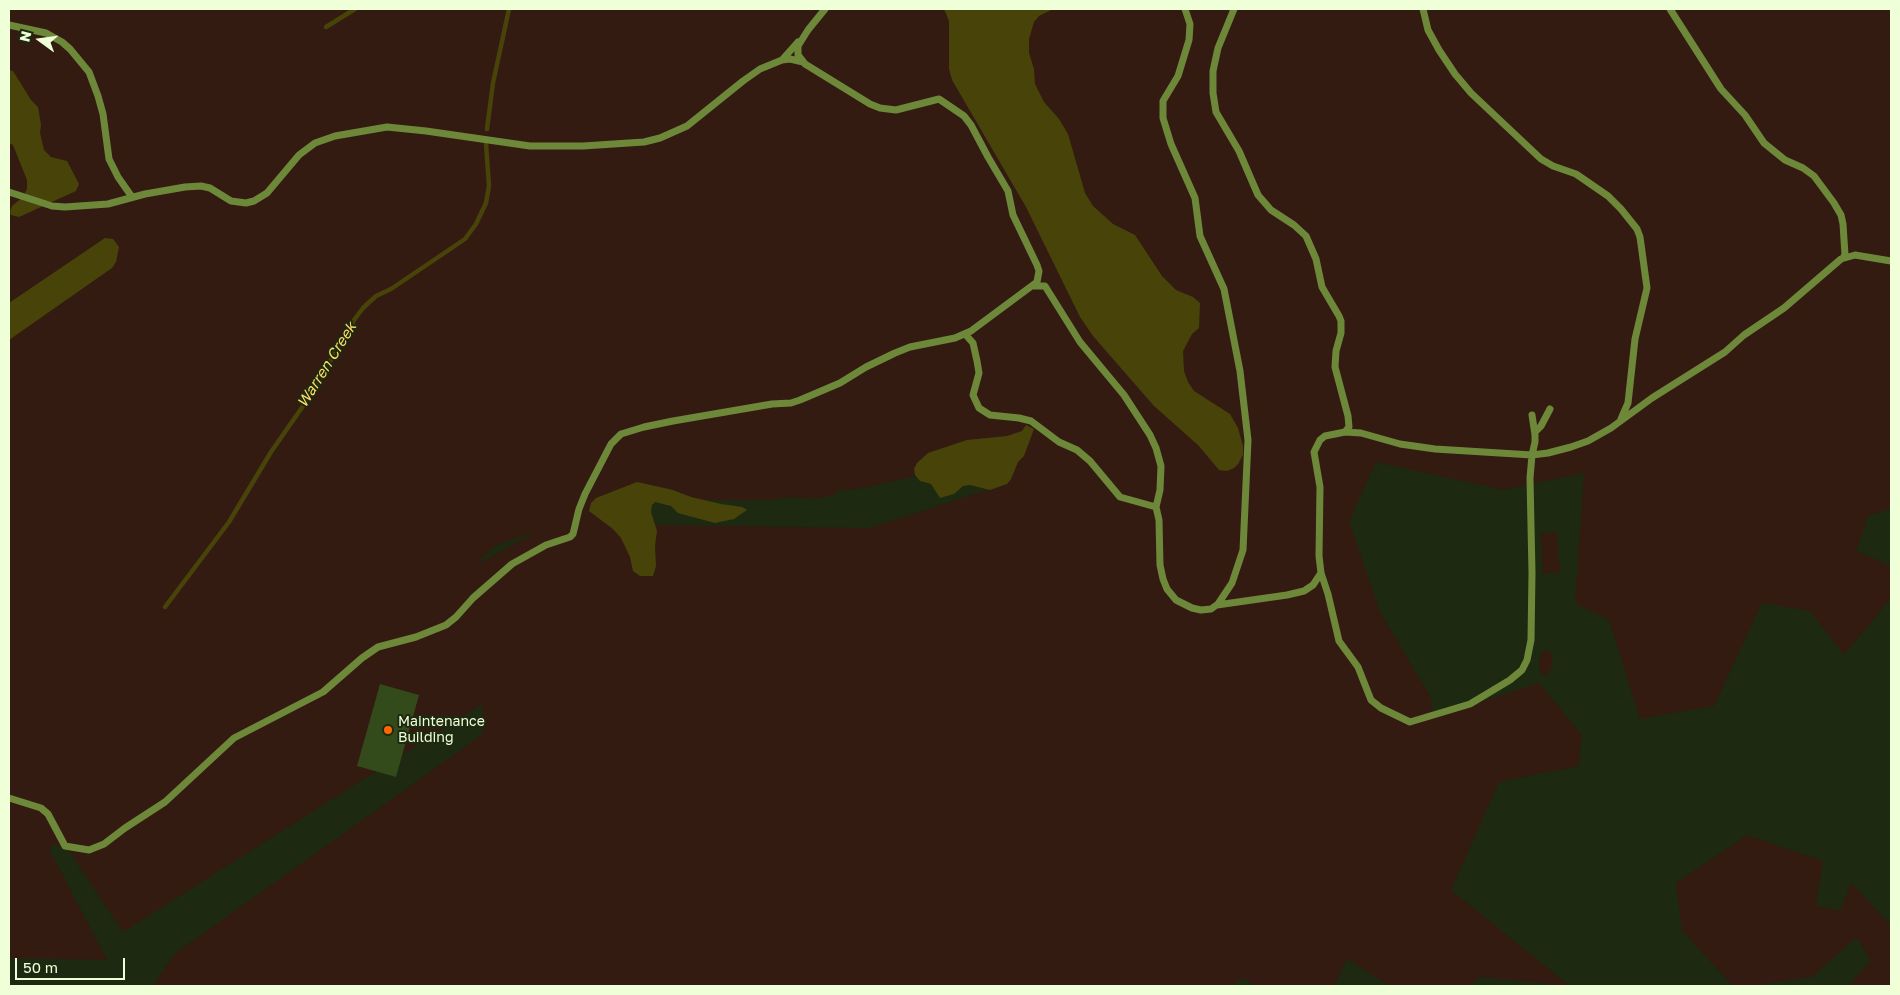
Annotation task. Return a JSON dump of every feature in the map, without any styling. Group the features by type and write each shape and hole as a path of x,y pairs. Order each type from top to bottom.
{"lane":[{"path":"782,60 825,9"},
{"path":"805,34 798,46 798,56 803,62 870,104 880,108 896,110 939,99 959,112 971,125 1008,191 1013,215 1045,286 1080,342 1124,395 1150,435 1161,466 1160,490 1156,507 1159,525 1160,565 1163,579 1167,589 1176,600 1201,610 1211,609 1217,605 1230,587 1241,562 1248,440 1240,371 1224,289 1200,236 1195,198 1171,144 1163,118 1163,101 1178,76 1189,40 1190,24 1185,9"},
{"path":"1234,9 1218,48 1213,71 1212,87 1216,112 1239,151 1258,196 1271,210 1294,225 1306,236 1316,259 1322,287 1340,316 1341,333 1336,351 1335,367 1348,416 1349,427 1345,432"},
{"path":"1423,9 1428,30 1439,50 1471,93 1541,159 1553,166 1576,174 1608,196 1622,209 1637,229 1640,237 1647,288 1635,339 1628,403 1619,422"},
{"path":"1670,9 1721,89 1745,115 1764,143 1776,154 1803,168 1817,180 1841,215 1845,248 1843,258"},
{"path":"9,25 46,33 62,42 89,72 103,114 109,160 132,197"},
{"path":"12,193 52,206 104,205 185,186 201,186 210,188 231,201 242,203 254,201 267,194 299,155 315,143 335,136 387,127 426,130 530,146 609,145 660,138 686,126 760,69 782,60 790,59 803,62"},
{"path":"1845,248 1855,255"},
{"path":"1532,415 1535,432 1532,454 1530,478 1532,574 1529,655 1518,674 1470,704 1410,722 1381,708 1371,700 1358,667 1340,644 1334,625 1328,594 1321,573 1318,546 1320,487 1314,452 1317,444 1325,436 1345,432 1362,433 1400,444 1435,449 1532,454 1546,454 1588,441 1692,374 1784,308 1830,267 1843,258 1855,255 1891,261"},
{"path":"9,798 41,808 48,814 65,846 89,850 99,847 165,802 234,738 323,692 362,658 378,647 424,634 452,621 473,598 512,564 546,545 570,537 586,494 611,444 621,434 644,426 772,404 791,403 840,383 876,362 903,350 948,340 965,334 1034,286 1039,274"},
{"path":"1034,286 1045,286"},
{"path":"965,334 973,343 978,360 979,373 973,395 978,408 990,415 1019,418 1031,422 1059,442 1077,450 1090,461 1120,497 1156,507"},
{"path":"1535,432 1544,422 1550,409"},
{"path":"1531,469 1546,454"},
{"path":"1217,605 1304,591 1313,585 1321,573"}],"shaded area":[{"path":"9,9 1891,9 1891,508 1868,516 1856,551 1891,566 1891,598 1844,655 1810,611 1762,603 1714,706 1640,719 1609,620 1575,603 1584,473 1503,490 1376,462 1349,521 1380,612 1430,696 1434,717 1539,683 1582,735 1579,766 1499,782 1451,890 1570,986 1481,977 1468,986 1390,986 1347,959 1334,986 1256,986 1244,978 1229,986 153,986 173,955 483,734 482,704 123,932 70,852 55,844 49,849 107,960 9,958","holes":["995,458 1009,478 1006,484 869,528 654,525 625,500 769,500 790,497 816,499 833,495 838,491 864,488","533,533 480,563 480,560 494,546"]},
{"path":"944,9 1053,9 1039,16 1034,22 1029,39 1029,53 1034,69 1035,84 1044,102 1059,119 1068,134 1085,193 1093,206 1113,224 1135,235 1162,276 1176,290 1193,297 1200,303 1199,328 1192,334 1183,351 1184,371 1194,391 1230,414 1238,428 1243,446 1243,455 1234,468 1227,471 1219,470 1198,445 1154,406 1093,336 1080,317 1026,207 952,80 949,69 949,21"},
{"path":"9,70 13,71 31,100 38,107 41,125 40,133 44,150 51,157 67,161 79,184 76,191 19,217 11,215 10,212 12,206 23,197 27,189 27,180 13,145 9,143"},
{"path":"105,238 113,239 119,247 116,262 112,268 9,340 9,303"},
{"path":"1026,425 1034,429 1024,456 1018,462 1007,484 990,490 970,485 963,486 954,494 940,498 931,484 920,481 915,475 914,469 917,463 928,453 967,440 1007,436 1022,431"},
{"path":"637,482 673,490 691,497 742,507 747,510 734,519 715,523 678,513 671,506 655,502 652,505 651,512 657,531 655,546 656,566 653,576 640,576 633,571 630,557 621,538 613,529 589,511 591,503 596,498"},
{"path":"1557,532 1560,572 1543,574 1540,533"},
{"path":"1545,650 1550,651 1553,664 1548,674 1543,675 1540,672 1539,663 1541,653"},
{"path":"1747,835 1823,861 1816,905 1840,911 1851,883 1891,925 1891,986 1848,986 1871,961 1856,937 1812,977 1748,986 1733,986 1682,931 1676,883"}],"building":[{"name":"Maintenance Building","path":"380,684 419,695 396,777 357,766"}],"waterway":[{"path":"326,27 355,9"},
{"name":"Warren Creek","path":"487,129 493,83 509,9"},
{"name":"Warren Creek","path":"165,607 229,522 271,452 310,396 354,320 363,308 376,296 391,289 465,239 476,224 486,203 489,186 486,144"}],"place":[{"name":"Maintenance Building","path":"388,730"}]}
